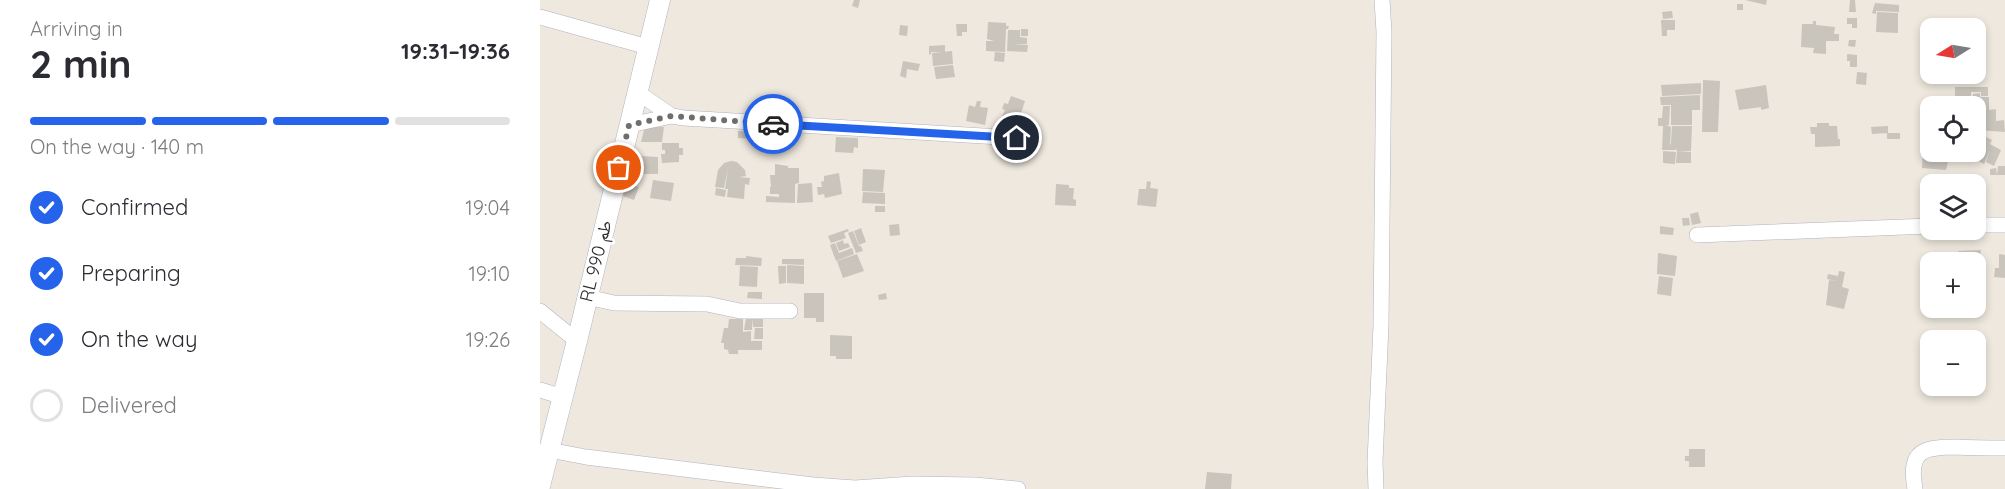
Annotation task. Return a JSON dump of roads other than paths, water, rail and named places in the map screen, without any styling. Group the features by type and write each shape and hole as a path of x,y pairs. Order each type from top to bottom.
{"street":[{"name":"RL طم 990","path":"540,486 660,0"},
{"path":"1376,489 1375,462 1381,325 1384,32 1382,0"},
{"path":"540,17 648,48"},
{"path":"637,92 672,116"},
{"path":"629,125 672,116 1017,138"},
{"path":"1986,225 2005,225"},
{"path":"1697,235 1920,226"},
{"path":"587,297 614,303 686,302 740,311 790,311"},
{"path":"540,311 577,341"},
{"path":"540,390 562,397"},
{"path":"1915,489 1914,465 1918,454 1923,450 1937,447 2005,448"},
{"path":"549,450 586,458 813,485 863,488 912,484 975,485 1018,489"}]}
